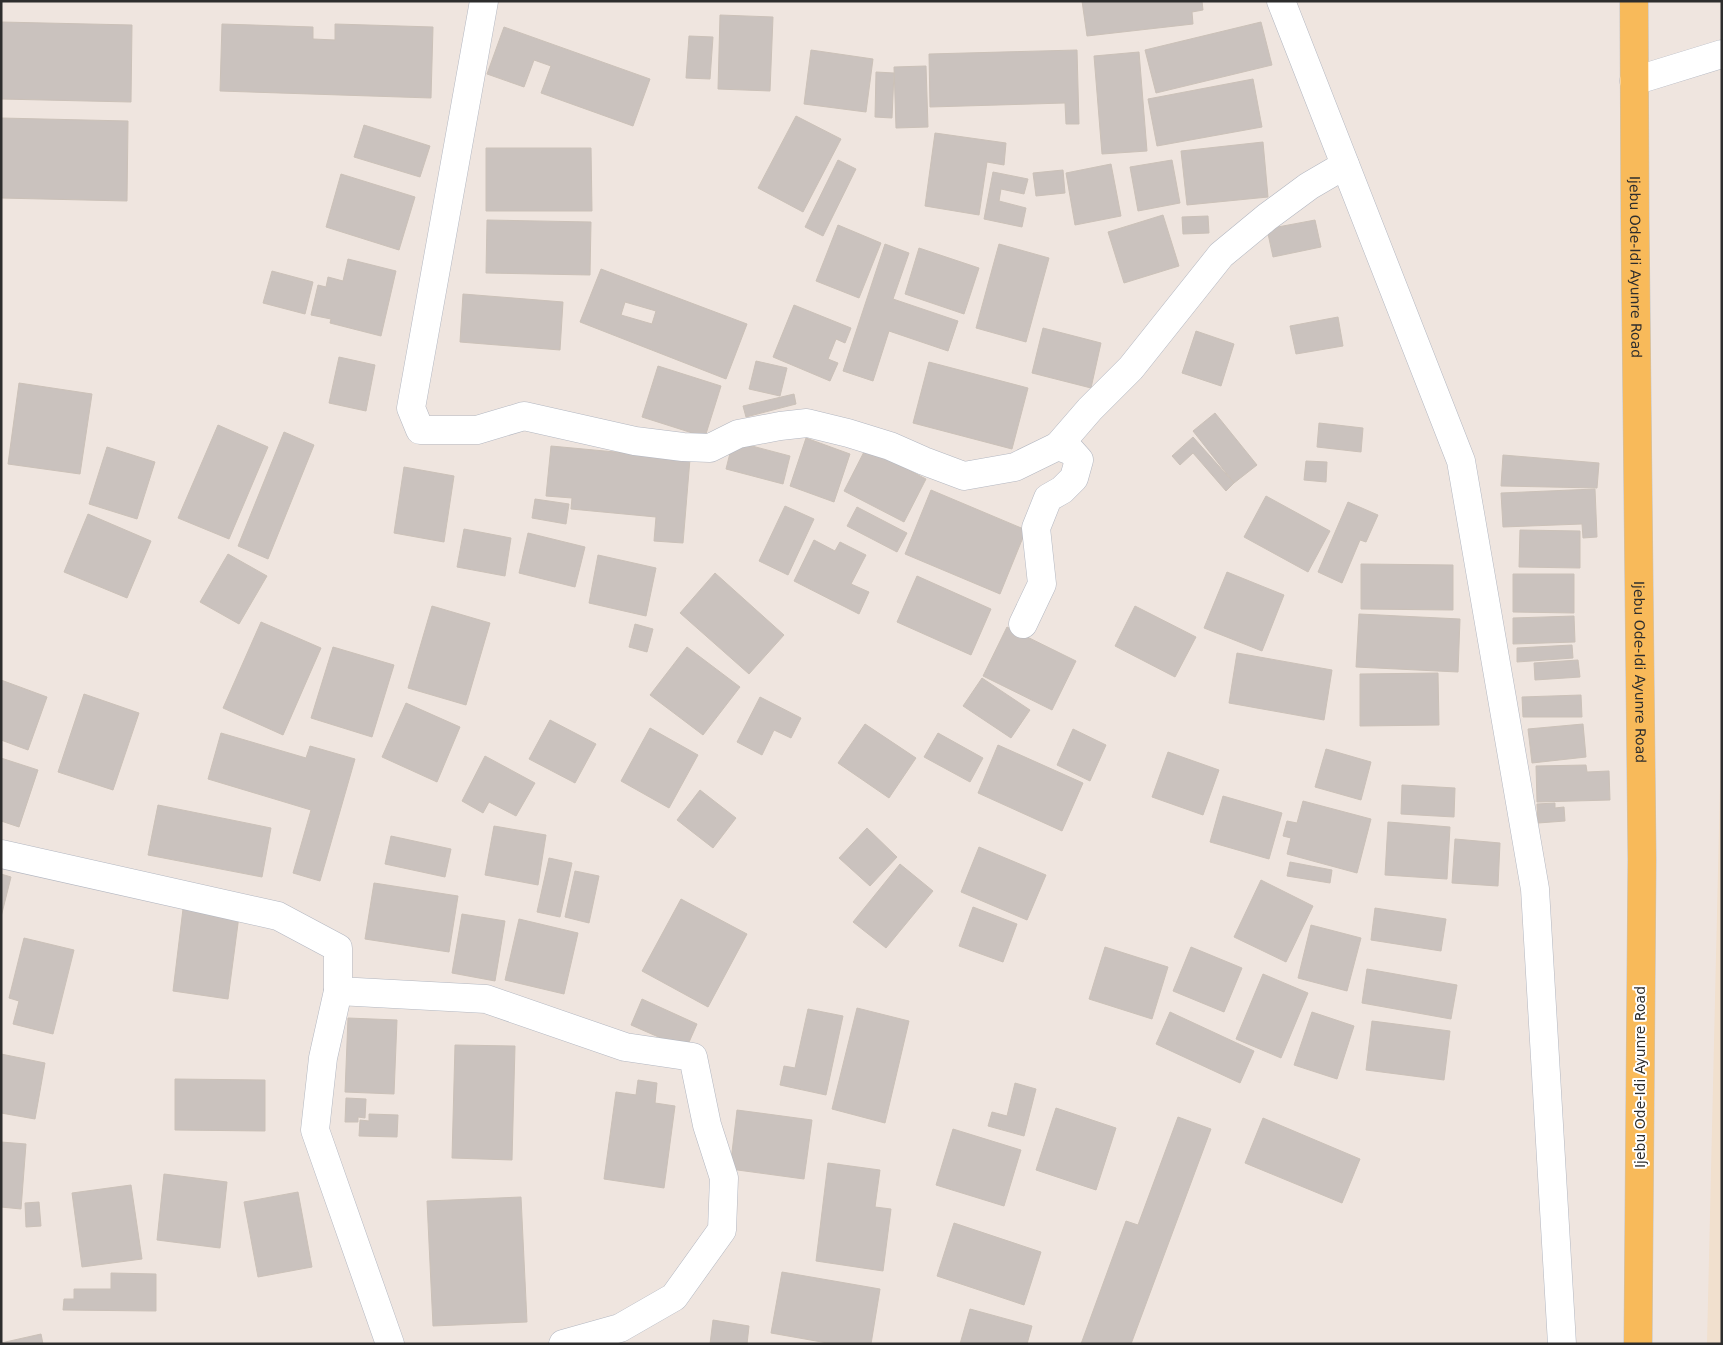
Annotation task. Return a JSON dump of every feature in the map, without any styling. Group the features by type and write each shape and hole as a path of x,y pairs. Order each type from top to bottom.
{"main road":[{"name":"Ijebu Ode-Idi Ayunre Road","path":"1634,1 1642,859 1638,1344"}],"street":[{"path":"484,1 410,408 420,430 476,430 524,416 635,440 683,448 710,448 738,434 807,423 890,446 964,476 1015,467 1058,446 1090,409 1131,368 1221,255 1309,186 1345,165"},
{"path":"1281,1 1461,460 1535,889 1562,1344"},
{"path":"1634,81 1722,54"},
{"path":"1023,624 1042,584 1036,528 1048,498 1062,490 1074,478 1079,460 1071,451 1058,446"},
{"path":"1,854 278,916 338,948 338,991 323,1058 315,1130 390,1344"},
{"path":"338,991 486,999 625,1047 693,1057 707,1125 724,1178 722,1230 674,1298 620,1328 562,1344"}],"shaded area":[{"path":"1722,699 1722,1344 1707,1344"}],"building":[{"path":"1082,1 1202,1 1203,10 1192,12 1193,24 1087,36"},
{"path":"720,15 773,17 770,91 718,89"},
{"path":"1,22 132,25 131,102 1,99"},
{"path":"1261,22 1272,65 1156,93 1145,50"},
{"path":"222,24 313,27 313,39 335,40 335,24 433,27 431,98 220,91"},
{"path":"504,27 650,79 633,126 541,93 551,66 534,60 524,87 487,74"},
{"path":"689,36 713,37 710,79 686,78"},
{"path":"811,50 873,59 866,112 804,104"},
{"path":"1077,50 1079,124 1066,124 1065,103 930,107 929,54"},
{"path":"1139,52 1147,151 1102,154 1094,56"},
{"path":"926,66 928,127 896,128 894,67"},
{"path":"876,72 894,73 892,118 875,117"},
{"path":"1253,79 1262,127 1157,146 1148,99"},
{"path":"796,116 841,139 803,212 758,188"},
{"path":"1,118 128,121 127,201 1,198"},
{"path":"364,125 430,146 420,177 354,157"},
{"path":"935,133 1006,143 1004,165 987,162 979,215 925,206"},
{"path":"1263,142 1268,197 1187,205 1181,151"},
{"path":"486,148 591,148 592,211 486,211"},
{"path":"838,160 856,169 823,236 805,227"},
{"path":"1172,160 1180,203 1138,211 1130,167"},
{"path":"1111,164 1121,216 1075,225 1066,173"},
{"path":"1063,170 1065,193 1036,196 1033,173"},
{"path":"993,172 1028,179 1024,194 1001,189 999,201 1026,208 1022,227 984,219"},
{"path":"341,174 415,197 399,250 326,227"},
{"path":"1163,215 1179,266 1124,283 1108,232"},
{"path":"1208,216 1209,233 1183,234 1182,217"},
{"path":"487,220 591,222 590,275 486,273"},
{"path":"1315,220 1321,247 1273,257 1267,229"},
{"path":"838,225 881,243 859,298 816,281"},
{"path":"885,244 909,253 893,299 958,321 948,351 889,331 873,381 843,371"},
{"path":"999,244 1049,258 1026,342 976,328"},
{"path":"919,248 979,268 964,314 905,294"},
{"path":"348,259 396,271 381,336 330,323 331,319 311,315 318,285 326,287 328,277 343,281"},
{"path":"601,269 747,324 726,379 580,322","holes":["625,302 656,311 652,324 621,315"]},
{"path":"272,271 313,282 305,314 263,303"},
{"path":"463,294 563,302 560,350 460,342"},
{"path":"794,305 851,328 845,343 836,339 828,359 838,363 830,381 773,357"},
{"path":"1338,317 1343,346 1296,354 1290,326"},
{"path":"1043,328 1101,343 1091,388 1032,373"},
{"path":"1196,331 1234,344 1221,386 1182,373"},
{"path":"339,357 375,365 366,411 329,403"},
{"path":"756,361 787,368 780,396 749,389"},
{"path":"929,362 1028,388 1012,449 913,423"},
{"path":"658,366 721,386 705,437 642,417"},
{"path":"19,383 92,394 80,474 8,464"},
{"path":"794,394 796,404 746,417 743,406"},
{"path":"1215,413 1257,465 1234,483 1193,431"},
{"path":"1319,423 1363,428 1361,452 1317,447"},
{"path":"218,425 268,447 229,539 178,518"},
{"path":"284,432 314,445 268,559 238,546"},
{"path":"1193,437 1234,483 1226,491 1193,453 1180,465 1172,456"},
{"path":"806,438 850,454 834,502 790,486"},
{"path":"733,441 790,456 783,484 726,469"},
{"path":"551,446 690,459 683,543 654,541 656,517 571,509 572,498 546,496"},
{"path":"107,447 155,462 137,519 89,504"},
{"path":"866,448 926,479 904,522 844,491"},
{"path":"1503,455 1599,463 1597,488 1501,486"},
{"path":"1306,461 1327,462 1326,482 1304,480"},
{"path":"404,467 454,476 444,542 394,533"},
{"path":"1595,489 1597,537 1583,538 1582,524 1503,527 1501,493"},
{"path":"931,490 1026,530 1000,594 905,554"},
{"path":"1266,496 1330,531 1308,572 1244,537"},
{"path":"535,499 569,504 566,524 532,518"},
{"path":"1348,502 1378,515 1366,542 1360,540 1342,583 1318,572"},
{"path":"785,506 814,519 788,575 759,561"},
{"path":"857,507 907,533 897,552 847,526"},
{"path":"88,514 151,541 127,598 64,572"},
{"path":"464,529 511,538 505,576 457,567"},
{"path":"1520,530 1580,531 1580,568 1519,567"},
{"path":"528,533 585,547 575,587 519,573"},
{"path":"814,540 835,551 840,542 866,555 851,584 869,592 859,614 794,581"},
{"path":"228,554 267,576 239,624 200,602"},
{"path":"598,555 656,568 646,616 589,603"},
{"path":"1361,564 1453,565 1453,610 1361,609"},
{"path":"1227,572 1284,595 1262,651 1204,628"},
{"path":"715,573 784,635 749,674 680,613"},
{"path":"1513,574 1574,574 1574,613 1513,612"},
{"path":"917,576 991,609 971,655 897,622"},
{"path":"432,606 490,623 466,705 408,688"},
{"path":"1135,606 1196,637 1175,677 1115,646"},
{"path":"1359,614 1460,619 1458,672 1356,667"},
{"path":"1574,616 1575,642 1513,644 1513,618"},
{"path":"261,622 321,648 283,735 223,708"},
{"path":"635,624 653,629 647,652 629,647"},
{"path":"1007,627 1076,661 1052,710 983,676"},
{"path":"1572,645 1573,658 1517,662 1517,648"},
{"path":"333,647 394,665 372,737 311,718"},
{"path":"687,647 740,687 703,735 650,695"},
{"path":"1237,653 1332,670 1324,720 1229,703"},
{"path":"1578,660 1580,677 1535,680 1534,663"},
{"path":"1438,673 1439,725 1360,726 1360,674"},
{"path":"982,678 1030,710 1011,738 963,706"},
{"path":"1,680 47,697 28,750 1,740"},
{"path":"84,694 139,713 113,790 58,772"},
{"path":"1581,695 1582,717 1523,717 1522,697"},
{"path":"760,697 801,718 791,738 774,730 762,755 737,742"},
{"path":"406,703 460,727 437,782 382,757"},
{"path":"550,720 596,744 575,783 529,759"},
{"path":"865,724 916,758 889,798 838,763"},
{"path":"1583,724 1586,757 1532,763 1528,729"},
{"path":"650,728 698,755 669,808 621,781"},
{"path":"1073,729 1106,745 1090,781 1057,765"},
{"path":"221,733 306,758 310,746 355,759 320,881 293,873 311,810 208,779"},
{"path":"938,733 983,758 970,782 924,757"},
{"path":"998,745 1083,783 1062,831 978,793"},
{"path":"1326,749 1371,762 1361,800 1315,787"},
{"path":"1168,752 1219,770 1203,815 1152,797"},
{"path":"485,756 535,783 516,816 489,802 483,813 462,801"},
{"path":"1,758 38,770 19,827 1,821"},
{"path":"1586,765 1587,772 1609,771 1610,800 1537,802 1536,766"},
{"path":"1402,785 1455,788 1454,817 1401,814"},
{"path":"700,790 736,818 713,848 677,820"},
{"path":"1223,796 1282,813 1269,859 1210,842"},
{"path":"1303,801 1371,819 1357,873 1287,854 1291,838 1283,836 1287,821 1297,823"},
{"path":"1555,803 1555,808 1564,807 1565,821 1538,823 1537,804"},
{"path":"158,805 271,828 262,877 148,855"},
{"path":"1388,822 1450,827 1447,879 1385,875"},
{"path":"494,826 546,835 538,885 485,875"},
{"path":"867,828 897,857 870,886 839,858"},
{"path":"391,836 451,849 445,877 385,864"},
{"path":"1455,839 1500,843 1498,886 1452,883"},
{"path":"979,847 1046,875 1027,920 961,892"},
{"path":"549,858 572,863 560,917 537,912"},
{"path":"1290,862 1332,870 1330,883 1287,876"},
{"path":"900,864 933,891 886,948 853,922"},
{"path":"575,871 599,876 589,923 565,917"},
{"path":"1,874 11,877 1,917"},
{"path":"1261,880 1313,906 1286,962 1234,937"},
{"path":"374,883 458,896 449,952 365,939"},
{"path":"681,899 747,934 708,1007 642,971"},
{"path":"973,907 1017,924 1003,962 959,946"},
{"path":"1375,908 1446,919 1441,951 1371,940"},
{"path":"183,909 239,916 228,999 173,991"},
{"path":"462,914 505,921 495,981 452,973"},
{"path":"519,919 578,933 564,994 505,980"},
{"path":"1311,925 1361,938 1347,991 1298,978"},
{"path":"24,938 74,950 53,1034 13,1024 19,1001 9,998"},
{"path":"1105,947 1168,967 1152,1019 1089,999"},
{"path":"1191,947 1242,968 1224,1012 1173,991"},
{"path":"1367,969 1457,985 1451,1019 1362,1003"},
{"path":"1263,974 1308,993 1281,1058 1236,1039"},
{"path":"642,999 697,1024 686,1049 631,1025"},
{"path":"857,1008 909,1021 885,1123 832,1109"},
{"path":"808,1009 843,1016 826,1095 780,1085 784,1066 795,1068"},
{"path":"1170,1012 1254,1051 1240,1083 1156,1044"},
{"path":"1312,1012 1354,1026 1337,1079 1294,1065"},
{"path":"348,1018 397,1020 394,1094 345,1092"},
{"path":"1372,1021 1450,1031 1444,1080 1366,1070"},
{"path":"455,1045 515,1046 512,1160 452,1158"},
{"path":"1,1054 45,1063 35,1119 1,1113"},
{"path":"175,1079 265,1080 265,1131 175,1130"},
{"path":"638,1080 657,1083 655,1103 675,1106 664,1188 604,1179 616,1092 636,1095"},
{"path":"1015,1083 1036,1089 1024,1136 988,1126 992,1112 1007,1116"},
{"path":"346,1098 366,1099 365,1118 358,1117 358,1122 345,1122"},
{"path":"1056,1108 1116,1128 1096,1190 1036,1170"},
{"path":"737,1110 812,1120 804,1179 730,1169"},
{"path":"369,1114 398,1115 397,1137 359,1136 360,1120 369,1121"},
{"path":"1178,1117 1211,1129 1131,1344 1081,1344 1126,1221 1138,1225"},
{"path":"1263,1118 1360,1159 1342,1203 1245,1163"},
{"path":"953,1129 1021,1150 1004,1206 936,1185"},
{"path":"1,1142 26,1144 21,1209 1,1207"},
{"path":"828,1163 880,1170 875,1207 891,1209 883,1271 816,1261"},
{"path":"164,1174 227,1182 220,1248 157,1240"},
{"path":"131,1185 142,1259 82,1267 72,1193"},
{"path":"298,1192 312,1267 258,1277 244,1202"},
{"path":"521,1197 527,1322 433,1326 427,1201"},
{"path":"39,1202 41,1226 26,1227 25,1203"},
{"path":"954,1223 1041,1252 1024,1305 937,1276"},
{"path":"782,1272 880,1289 871,1344 833,1344 771,1333"},
{"path":"111,1273 156,1274 156,1311 63,1310 64,1299 74,1299 74,1289 111,1289"},
{"path":"970,1309 1032,1326 1027,1344 960,1344"},
{"path":"713,1320 749,1326 747,1344 710,1344"},
{"path":"41,1334 43,1344 1,1344 1,1343"}]}
